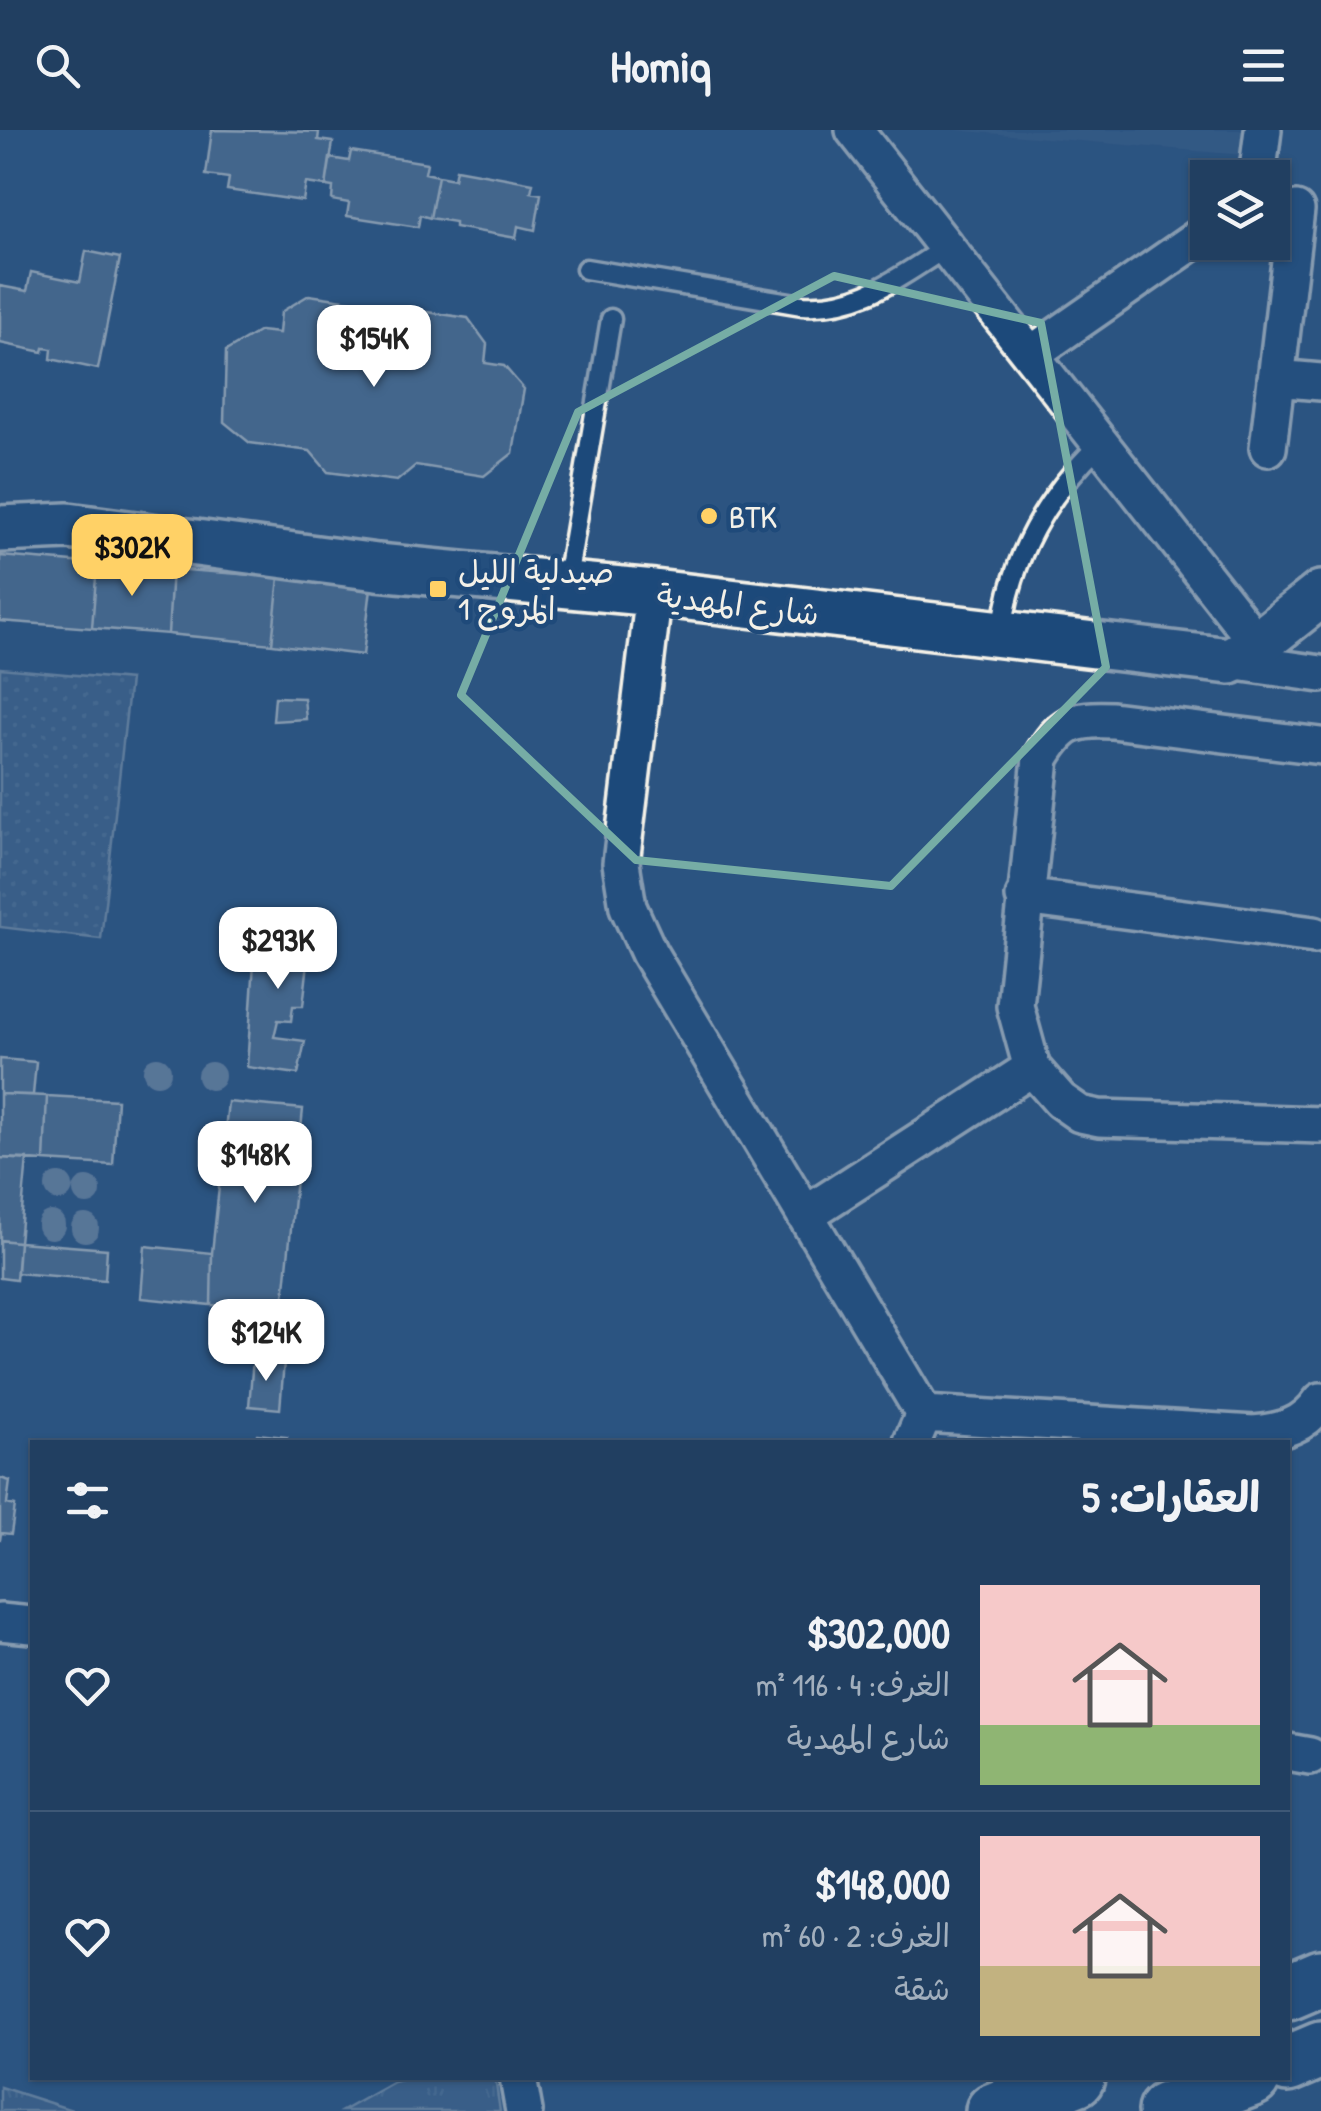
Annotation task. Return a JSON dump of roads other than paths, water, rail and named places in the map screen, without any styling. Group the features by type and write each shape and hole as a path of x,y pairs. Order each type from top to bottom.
{"highway":[{"path":"1290,1991 1321,1978"},
{"path":"1290,2063 1321,2050"},
{"path":"994,2111 1071,2080"},
{"path":"1166,2111 1247,2080"}],"street":[{"path":"854,130 1102,443 1244,653 1321,674"},
{"path":"1259,160 1263,130"},
{"path":"1268,448 1297,210"},
{"path":"1031,354 1190,244"},
{"path":"1276,378 1321,382"},
{"path":"0,495 68,526"},
{"path":"0,529 68,526"},
{"name":"شارع المهدية","path":"68,526 377,567 654,593 1001,636 1244,653"},
{"path":"654,593 621,863 628,908 649,953 804,1215 918,1428 1254,1434 1285,1430 1311,1416 1321,1401"},
{"path":"1244,653 1321,594"},
{"path":"1321,746 1112,720 1084,718 1068,725 1052,739 1040,758 1015,1006 1032,1068 1060,1100 1080,1114 1100,1118 1321,1124"},
{"path":"1024,897 1314,935"},
{"path":"804,1215 1032,1068"},
{"path":"0,1622 30,1625"},
{"path":"518,2080 524,2111"}],"lane":[{"path":"586,269 802,305 837,305 868,296 947,247"},
{"path":"566,585 611,319"},
{"path":"1001,636 1013,576 1037,520 1077,466 1102,443"}],"place":[{"name":"BTK","path":"709,516"},
{"name":"صيدلية الليل المروج 1","path":"438,589"}]}
